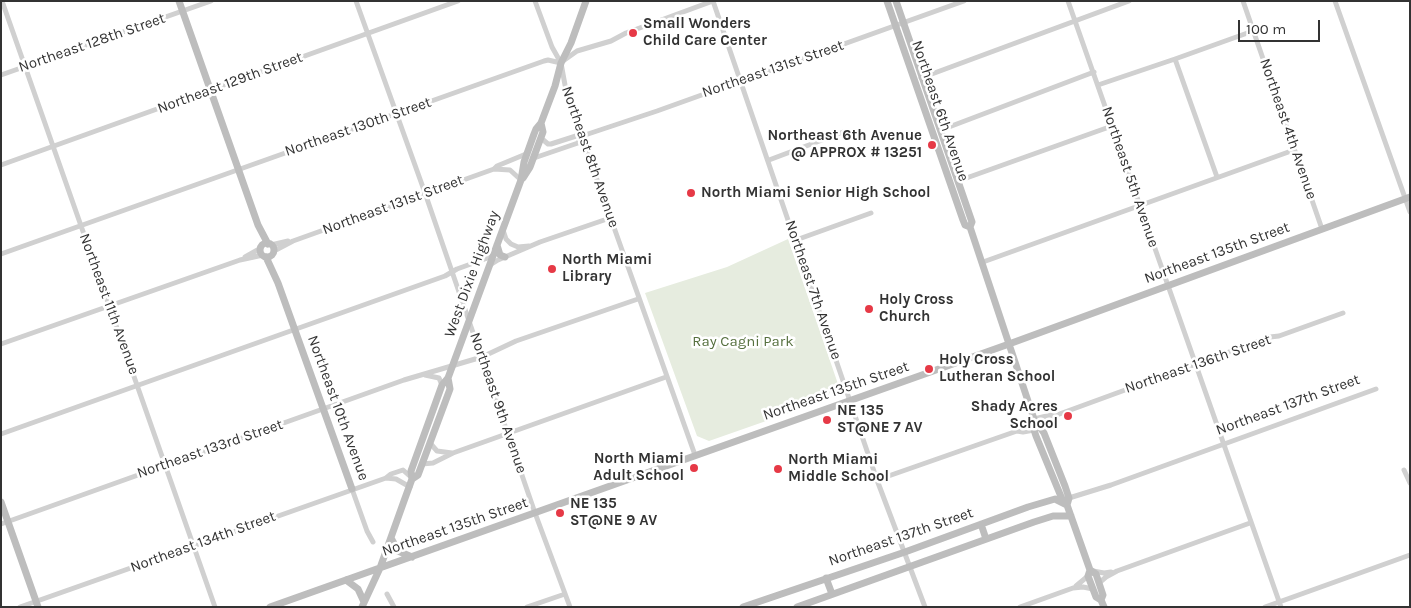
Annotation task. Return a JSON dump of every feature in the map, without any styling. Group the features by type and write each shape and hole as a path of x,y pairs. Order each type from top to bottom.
{"main road":[{"name":"Northeast 10th Avenue","path":"178,1 352,489"},
{"name":"West Dixie Highway","path":"363,604 380,568 410,487 411,471 442,385 448,378 490,266 521,180 526,154 536,129 542,123 556,86 561,63 571,43 586,1"},
{"name":"Northeast 6th Avenue","path":"887,1 964,224 970,227"},
{"name":"Northeast 6th Avenue","path":"896,1 972,222 970,227 1037,427 1062,499 1068,502 1093,589 1096,597 1102,604"},
{"name":"West Dixie Highway","path":"521,180 534,158 543,132 542,123"},
{"path":"945,170 958,181"},
{"name":"Northeast 135th Street","path":"270,607 1009,344 1407,198"},
{"path":"497,244 500,255 505,257"},
{"name":"West Dixie Highway","path":"412,479 418,475 450,389 448,378"},
{"name":"Northeast 137th Street","path":"743,607 1055,499 1068,502"},
{"path":"1,502 5,523 37,604"},
{"name":"Northeast 137th Street","path":"797,607 1053,516 1071,516"},
{"path":"980,524 986,539"},
{"path":"391,538 398,551 412,557"},
{"name":"Northeast 6th Avenue","path":"1089,573 1096,574 1103,595 1102,604"},
{"path":"826,578 832,594"},
{"path":"346,580 359,591 363,604"}],"street":[{"name":"Northeast 11th Avenue","path":"2,1 215,607"},
{"name":"Northeast 128th Street","path":"1,75 211,1"},
{"name":"Northeast 9th Avenue","path":"356,1 425,193 535,513 570,607"},
{"name":"Northeast 129th Street","path":"1,165 458,1"},
{"name":"Northeast 8th Avenue","path":"535,1 552,47 561,63 565,85 610,218 695,455"},
{"name":"Northeast 130th Street","path":"1,254 548,60 561,63 577,52 611,41 640,28 713,1"},
{"name":"Northeast 7th Avenue","path":"713,1 850,401 925,607"},
{"name":"Northeast 131st Street","path":"541,138 548,144 551,144 582,136 904,24 964,1"},
{"name":"Northeast 5th Avenue","path":"1068,1 1194,364 1280,604"},
{"path":"921,78 1129,1"},
{"name":"Northeast 4th Avenue","path":"1243,1 1322,229"},
{"path":"1335,1 1407,198 1410,212"},
{"path":"1098,85 1176,59 1253,30"},
{"path":"1176,59 1217,177"},
{"path":"941,130 1094,72"},
{"path":"958,181 1112,126"},
{"path":"769,160 846,131"},
{"name":"Northeast 131st Street","path":"534,158 578,143 582,136"},
{"path":"983,262 1294,150"},
{"name":"Northeast 131st Street","path":"1,344 494,169 526,154"},
{"path":"494,169 510,170 521,180"},
{"path":"796,240 871,213"},
{"path":"490,266 529,246 610,218"},
{"path":"503,230 506,239 513,245 529,246"},
{"path":"1,434 445,276 493,256"},
{"name":"Northeast 133rd Street","path":"5,523 419,375 482,357 516,341 638,299"},
{"name":"Northeast 136th Street","path":"878,480 1017,431 1034,418 1054,416 1194,364 1343,313"},
{"path":"419,375 432,375 439,378 442,385"},
{"path":"422,464 433,463 453,453 666,376"},
{"name":"Northeast 137th Street","path":"1068,502 1111,484 1376,389"},
{"name":"Northeast 136th Street","path":"1017,431 1023,432 1037,427 1050,421 1054,416"},
{"path":"430,444 437,452 453,453"},
{"name":"Northeast 134th Street","path":"20,607 37,604 194,545 386,478 403,470 412,479"},
{"path":"1404,470 1410,484"},
{"path":"386,478 396,479 410,487"},
{"name":"Northeast 10th Avenue","path":"352,489 367,531 373,542"},
{"path":"1099,583 1117,572 1250,523"},
{"path":"1265,607 1280,604 1410,555"},
{"path":"1073,588 1089,573 1117,572"},
{"path":"1020,607 1073,588 1093,589"},
{"path":"387,594 394,607"},
{"path":"527,607 565,594"}],"green space":[{"name":"Ray Cagni Park","path":"788,239 838,384 830,392 826,400 709,441 697,436 645,293 727,267"}],"place":[{"name":"Small Wonders Child Care Center","path":"633,33"},
{"name":"Northeast 6th Avenue @ APPROX # 13251","path":"932,145"},
{"name":"North Miami Senior High School","path":"691,193"},
{"name":"North Miami Library","path":"552,269"},
{"name":"Holy Cross Church","path":"869,309"},
{"name":"Holy Cross Lutheran School","path":"929,369"},
{"name":"Shady Acres School","path":"1068,416"},
{"name":"NE 135 ST@NE 7 AV","path":"827,420"},
{"name":"North Miami Adult School","path":"694,468"},
{"name":"North Miami Middle School","path":"778,469"},
{"name":"NE 135 ST@NE 9 AV","path":"560,513"}]}
